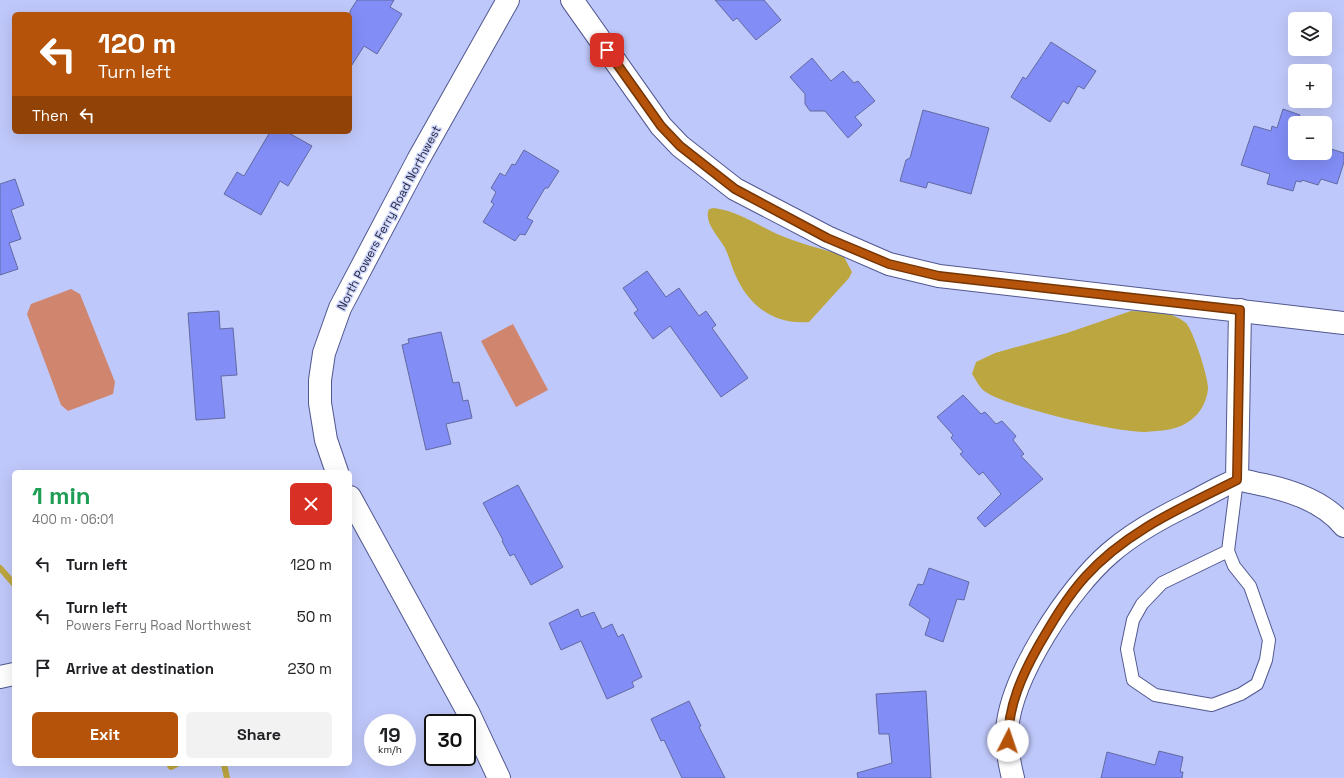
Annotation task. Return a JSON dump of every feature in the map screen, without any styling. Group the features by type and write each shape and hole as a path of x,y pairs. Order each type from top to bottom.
{"street":[{"name":"North Powers Ferry Road Northwest","path":"336,470 326,440 320,403 320,380 324,353 340,308 418,160 508,0"},
{"path":"572,0 661,126 680,146 735,189 827,238 889,264 939,276 1344,323"},
{"path":"1237,480 1240,310"},
{"path":"1013,778 1008,754 1008,729 1014,699 1029,663 1060,610 1085,577 1109,554 1131,536 1179,509 1237,480 1280,488 1301,496 1321,506 1344,526"},
{"path":"352,501 468,712 499,778"},
{"path":"0,677 12,674"}],"lane":[{"path":"1228,551 1162,583 1142,604 1133,620 1127,649 1133,680 1155,695 1212,705 1241,694 1257,684 1266,660 1269,640 1250,586 1234,566 1228,551 1237,480"}],"shaded area":[{"path":"714,208 739,215 777,234 793,240 843,255 852,272 849,278 809,322 784,320 773,316 763,311 755,304 740,285 728,254 712,229 708,219 709,209"},
{"path":"71,289 80,294 115,382 113,394 68,411 61,405 27,314 31,304"},
{"path":"1131,311 1160,312 1173,316 1186,323 1193,335 1208,384 1208,389 1205,402 1201,410 1195,417 1181,426 1157,431 1131,431 1060,417 1011,403 993,396 979,386 972,374 976,362 995,353 1067,333"},
{"path":"513,324 548,390 516,407 481,341"}],"building":[{"path":"357,0 394,0 390,7 402,14 377,54 364,46 352,65 352,12 350,11"},
{"path":"715,0 764,0 781,20 756,40 737,18 733,21"},
{"path":"1051,42 1096,71 1084,89 1078,86 1068,104 1063,101 1050,122 1011,97 1023,77 1026,79"},
{"path":"812,58 831,81 843,71 854,83 858,81 875,101 855,117 862,125 848,138 825,111 810,111 805,104 805,94 790,77"},
{"path":"1283,109 1300,115 1288,116 1288,160 1332,160 1332,149 1344,153 1344,162 1337,184 1321,179 1318,185 1302,180 1301,182 1296,181 1293,191 1267,184 1270,174 1241,165 1254,126 1271,131 1272,126 1277,128"},
{"path":"923,110 989,128 971,194 928,182 926,188 900,181 906,160 910,158"},
{"path":"269,134 291,134 312,146 288,186 280,181 261,215 224,194 237,172 244,176"},
{"path":"524,150 559,171 548,188 545,188 527,218 533,221 525,235 520,234 515,241 483,222 494,204 491,202 496,192 491,188 500,173 505,176 512,164 515,165"},
{"path":"15,179 24,205 11,210 21,239 9,243 18,269 0,275 0,184"},
{"path":"647,271 666,297 679,288 699,316 706,311 716,325 712,328 748,378 721,397 670,326 653,339 634,313 638,310 623,288"},
{"path":"219,311 220,329 233,328 237,375 221,376 225,418 196,420 188,313"},
{"path":"441,332 453,383 459,382 463,401 468,400 472,418 446,424 451,444 426,450 402,345 409,343 408,339"},
{"path":"963,395 981,414 985,412 996,424 1002,421 1016,436 1013,440 1024,454 1021,456 1043,479 985,527 977,518 1001,494 983,472 979,475 960,454 963,452 951,438 953,435 937,417"},
{"path":"518,485 563,567 531,585 514,554 510,556 483,503"},
{"path":"929,568 969,582 964,600 957,599 943,642 925,635 930,619 909,605 918,584 923,585"},
{"path":"578,609 581,617 594,612 602,629 612,624 618,637 623,634 642,677 632,682 634,687 607,699 581,641 561,650 549,623"},
{"path":"926,691 931,778 858,778 857,773 892,763 889,734 879,734 876,694"},
{"path":"689,701 701,726 699,727 725,778 682,778 664,740 661,741 651,719"},
{"path":"1159,751 1183,757 1180,772 1183,772 1182,778 1101,778 1107,752 1155,765"}],"waterway":[{"path":"0,568 12,582"},
{"path":"224,766 227,778"}],"route":[{"path":"607,50 661,126 680,146 735,189 827,238 889,264 939,276 1240,310 1237,480 1179,509 1131,536 1109,554 1085,577 1060,610 1029,663 1014,699 1008,729 1008,741"}]}
